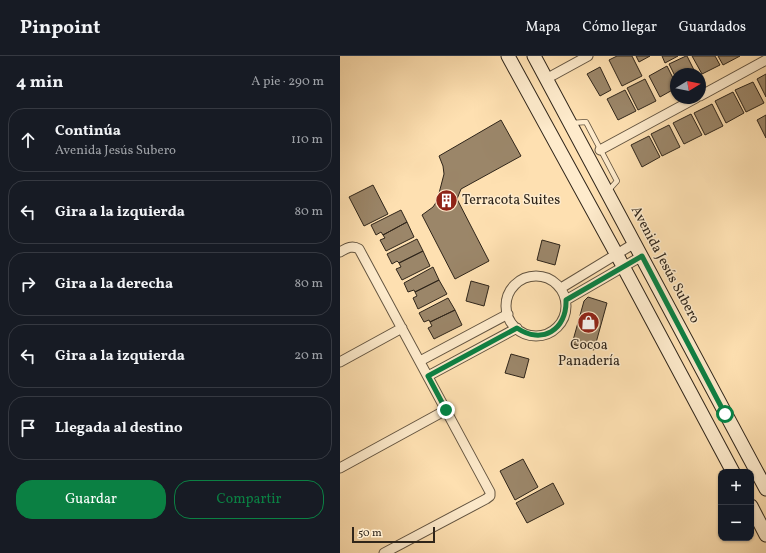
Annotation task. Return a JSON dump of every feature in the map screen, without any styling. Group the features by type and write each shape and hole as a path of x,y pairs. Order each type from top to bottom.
{"main road":[{"path":"508,56 731,469"},
{"name":"Avenida Jesús Subero","path":"534,56 766,489"},
{"path":"754,512 766,535"}],"street":[{"path":"546,79 588,56"},
{"path":"706,93 766,60"},
{"path":"600,150 685,104"},
{"path":"561,288 635,244"},
{"path":"340,252 354,246 359,249 490,492 490,496 384,553"},
{"path":"566,300 642,256"},
{"path":"533,276 544,276 553,280 561,288 566,300 564,318 559,326 551,332 533,336 524,333 511,322 506,306 507,297 514,286 523,278 533,276"},
{"path":"420,360 508,314"},
{"path":"340,362 402,328"},
{"path":"428,376 517,328"},
{"path":"340,468 446,410"}],"lane":[{"path":"570,123 586,122 617,181 607,192"}],"building":[{"path":"617,56 632,56 642,76 622,86 609,60"},
{"path":"636,56 650,56 639,62"},
{"path":"662,56 678,56 665,63"},
{"path":"687,56 693,68 671,68 669,64"},
{"path":"692,56 715,56 720,65 706,72 706,68 699,68"},
{"path":"718,56 740,56 723,65"},
{"path":"667,66 670,72 670,91 660,97 649,76"},
{"path":"600,67 611,90 600,96 587,74"},
{"path":"766,74 766,97 757,79"},
{"path":"645,79 656,101 638,110 627,88"},
{"path":"753,82 764,103 746,112 735,90"},
{"path":"625,90 636,111 618,120 607,99"},
{"path":"733,92 744,113 726,123 715,101"},
{"path":"712,104 723,126 705,135 694,113"},
{"path":"691,114 702,135 684,144 673,123"},
{"path":"766,115 766,138 757,120"},
{"name":"Terracota Suites","path":"501,120 521,156 461,189 457,199 489,261 455,279 422,215 433,207 437,201 444,174 439,156"},
{"path":"669,125 680,147 662,156 651,134"},
{"path":"649,136 660,157 642,167 631,145"},
{"path":"373,185 388,214 364,226 349,197"},
{"path":"401,210 407,222 383,235 381,232 376,235 371,225"},
{"path":"407,222 414,237 386,251 380,240 385,238 383,235"},
{"path":"417,239 423,251 399,263 397,261 392,264 387,254"},
{"path":"542,240 560,245 555,265 537,260"},
{"path":"423,251 430,266 402,280 396,269 401,267 399,263"},
{"path":"433,267 439,280 415,292 414,290 408,292 404,283"},
{"path":"439,280 447,294 418,309 413,298 417,296 415,292"},
{"path":"471,281 489,286 484,306 466,301"},
{"name":"Cocoa Panadería","path":"588,297 607,303 594,350 572,344 584,301"},
{"path":"448,298 455,310 430,322 429,320 424,322 419,313"},
{"path":"455,310 462,325 434,339 428,328 432,326 430,322"},
{"path":"511,354 529,359 524,378 505,373"},
{"path":"523,459 538,487 515,500 500,471"},
{"path":"553,483 564,504 527,523 516,503"}],"place":[{"name":"Terracota Suites","path":"447,200"},
{"name":"Cocoa Panadería","path":"589,323"}],"route":[{"path":"446,410 428,376 517,328 524,333 533,336 551,332 559,326 564,318 566,300 642,256 725,414"}]}
